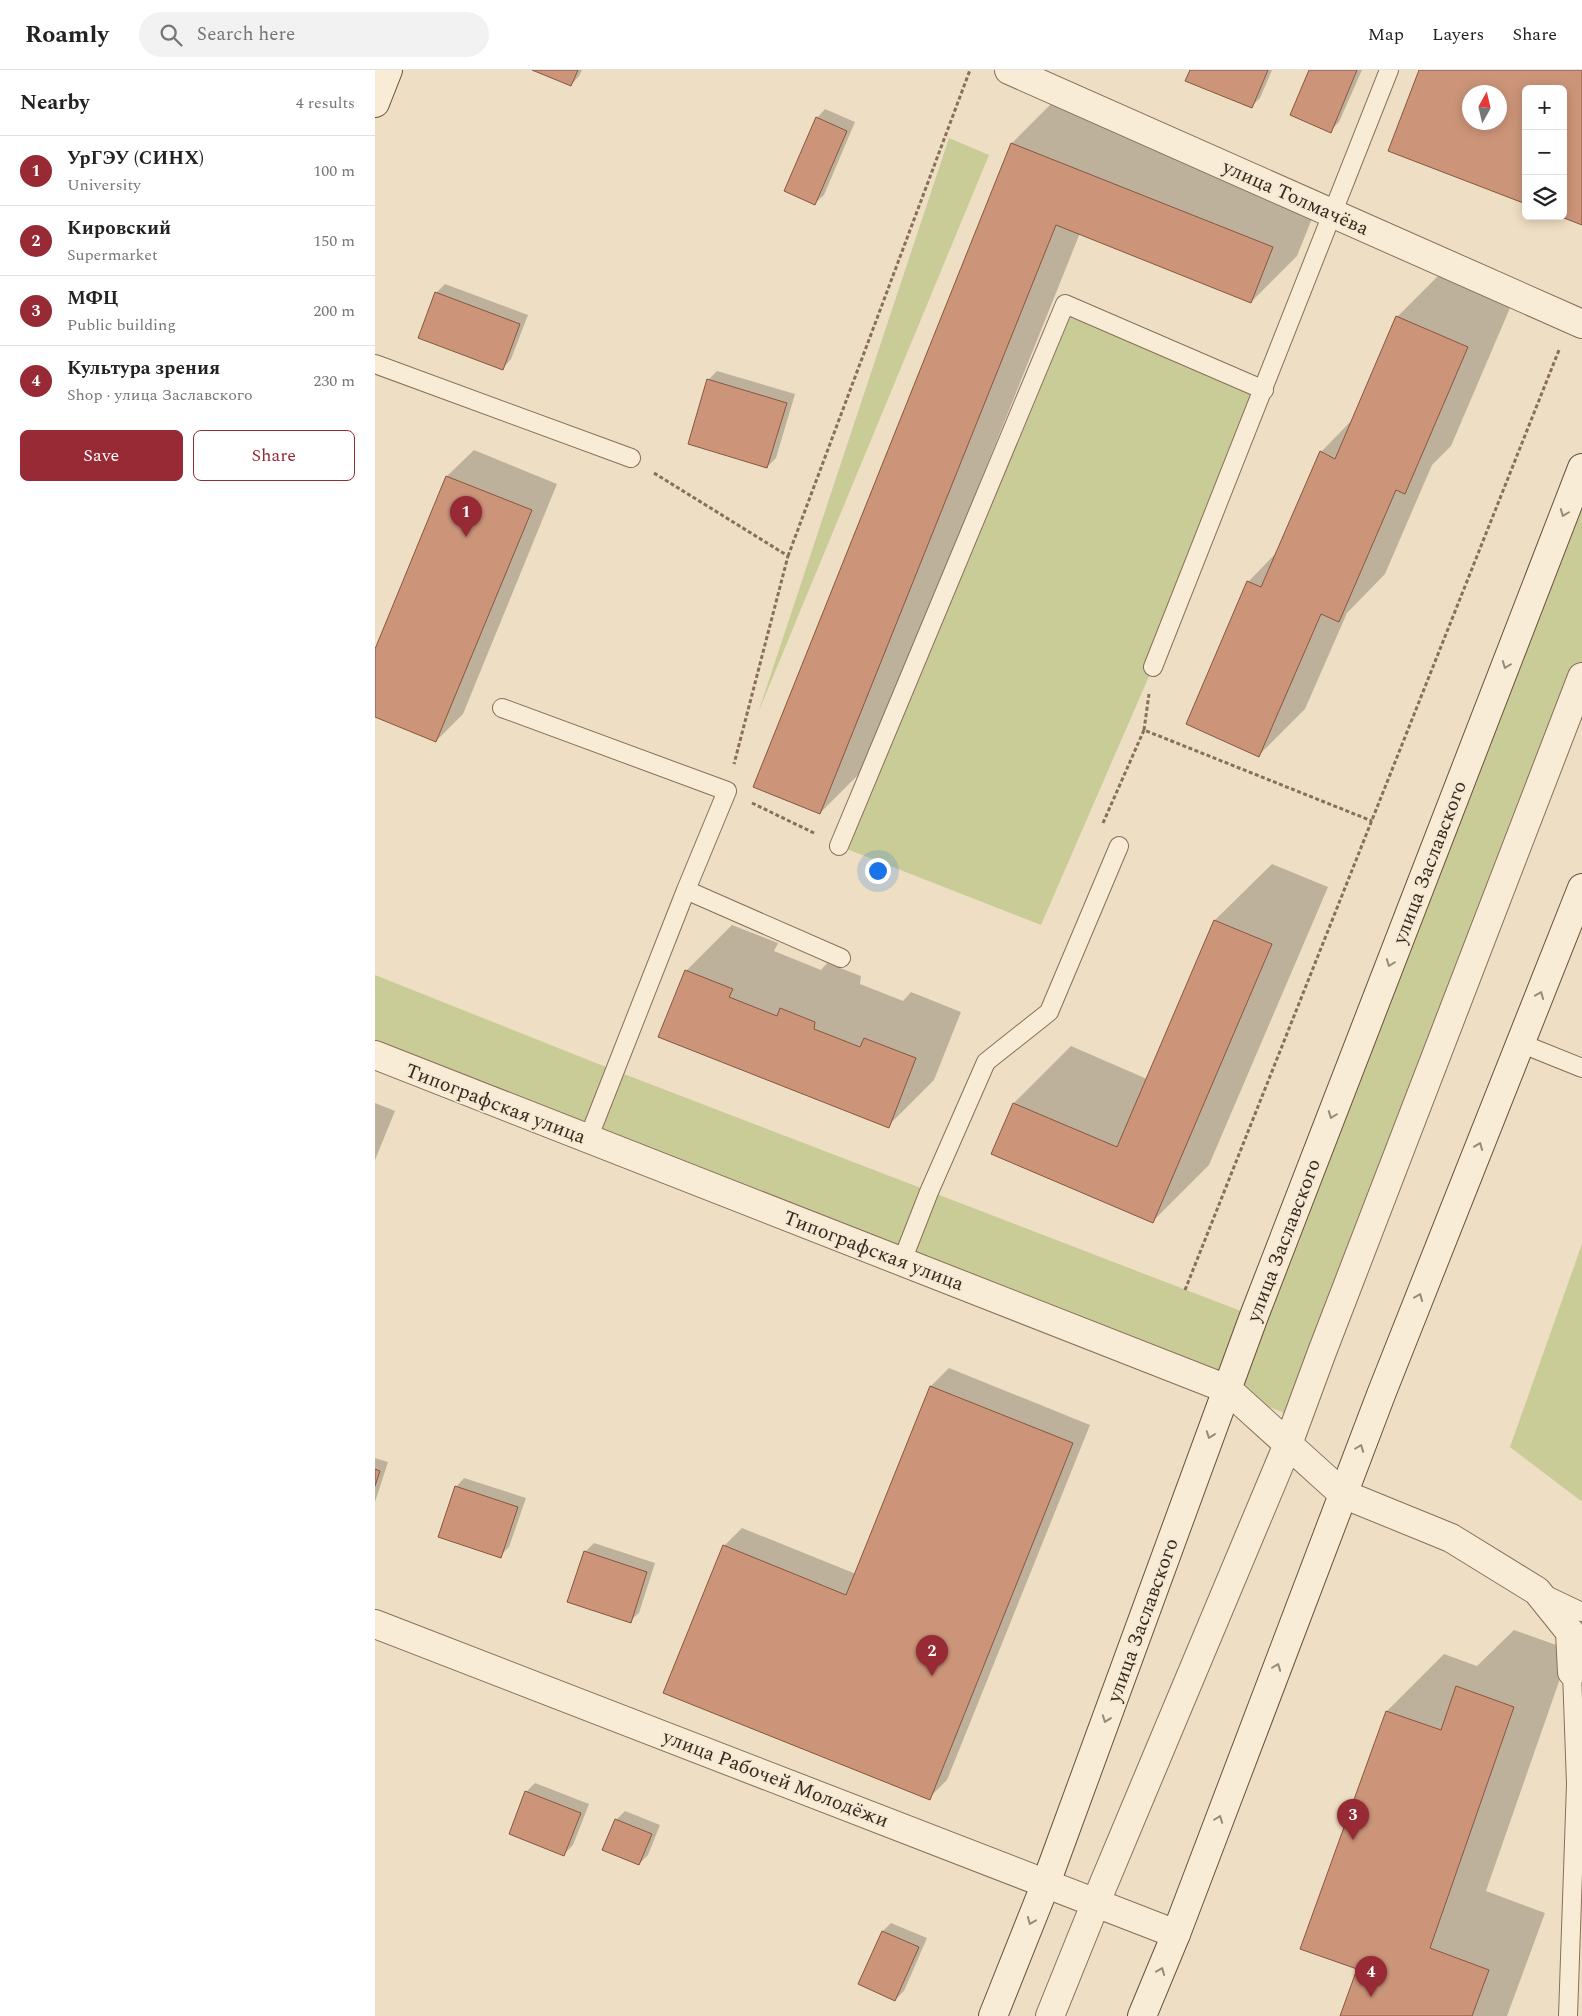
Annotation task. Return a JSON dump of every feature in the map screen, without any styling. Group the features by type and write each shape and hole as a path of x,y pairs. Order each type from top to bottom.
{"street":[{"path":"375,103 387,70"},
{"name":"улица Толмачёва","path":"1009,70 1577,322"},
{"name":"улица Заславского","path":"993,2016 1046,1882 1254,1316 1582,468"},
{"path":"1050,2016 1288,1444 1325,1343 1582,677"},
{"path":"1142,2016 1176,1934 1343,1494 1582,888"},
{"name":"Типографская улица","path":"375,1055 1227,1389 1343,1494"},
{"path":"1343,1494 1451,1538 1537,1591 1570,1632 1572,1672"},
{"name":"улица Рабочей Молодёжи","path":"375,1624 1046,1882 1176,1934"}],"lane":[{"path":"1153,667 1389,70"},
{"path":"839,846 1065,304 1264,390"},
{"path":"375,364 631,458"},
{"path":"502,708 727,791 589,1139"},
{"path":"902,1261 929,1192 986,1062 1049,1012 1119,846"},
{"path":"687,890 841,958"},
{"path":"1520,1043 1582,1068"},
{"path":"1537,1591 1582,1612"},
{"path":"1569,2016 1577,1879 1572,1672"}],"path":[{"path":"839,846 727,791 787,556 970,70"},
{"path":"1185,1290 1372,820 1577,322"},
{"path":"631,458 787,556"},
{"path":"1119,846 1103,823 1144,730 1153,667"},
{"path":"1144,730 1372,820"}],"green space":[{"path":"949,138 989,155 758,713"},
{"path":"1065,304 1264,390 1153,667 1041,925 839,846"},
{"path":"1582,468 1582,677 1297,1418 375,1055 375,975 616,1071 1254,1316"},
{"path":"1582,1244 1582,1500 1581,1501 1510,1447"}],"building":[{"path":"532,70 578,70 571,86"},
{"path":"1190,70 1268,70 1252,108 1185,81"},
{"path":"1309,70 1357,70 1331,133 1290,115"},
{"path":"1419,70 1582,70 1582,225 1567,219 1567,85 1522,85 1522,202 1388,151"},
{"path":"816,117 847,131 815,205 784,191"},
{"path":"1011,143 1273,247 1251,303 1056,225 820,814 753,787"},
{"path":"435,292 520,324 503,370 418,338"},
{"path":"1396,316 1468,347 1405,494 1396,490 1339,622 1321,614 1259,757 1186,724 1247,581 1261,587 1320,451 1335,459"},
{"path":"707,379 787,403 767,468 688,444"},
{"path":"446,476 532,510 436,742 375,717 375,649"},
{"path":"1214,920 1272,944 1153,1223 991,1154 1013,1103 1117,1147"},
{"path":"685,970 733,989 729,997 777,1016 780,1008 815,1022 814,1029 860,1047 864,1038 916,1058 889,1128 658,1037"},
{"path":"930,1386 1073,1443 930,1800 663,1693 723,1545 846,1595"},
{"path":"375,1469 380,1471 375,1486"},
{"path":"455,1486 518,1507 501,1558 438,1537"},
{"path":"584,1551 647,1572 631,1623 567,1602"},
{"path":"1456,1686 1514,1707 1430,1948 1489,1970 1472,2016 1340,2016 1357,1969 1300,1949 1386,1711 1441,1730"},
{"path":"525,1791 581,1813 564,1856 509,1834"},
{"path":"615,1819 652,1834 639,1865 602,1850"},
{"path":"882,1931 919,1947 895,2001 858,1984"}],"place":[{"name":"УрГЭУ (СИНХ)","path":"466,537"},
{"name":"Кировский","path":"932,1676"},
{"name":"МФЦ","path":"1353,1840"},
{"name":"Культура зрения","path":"1371,1997"}]}
